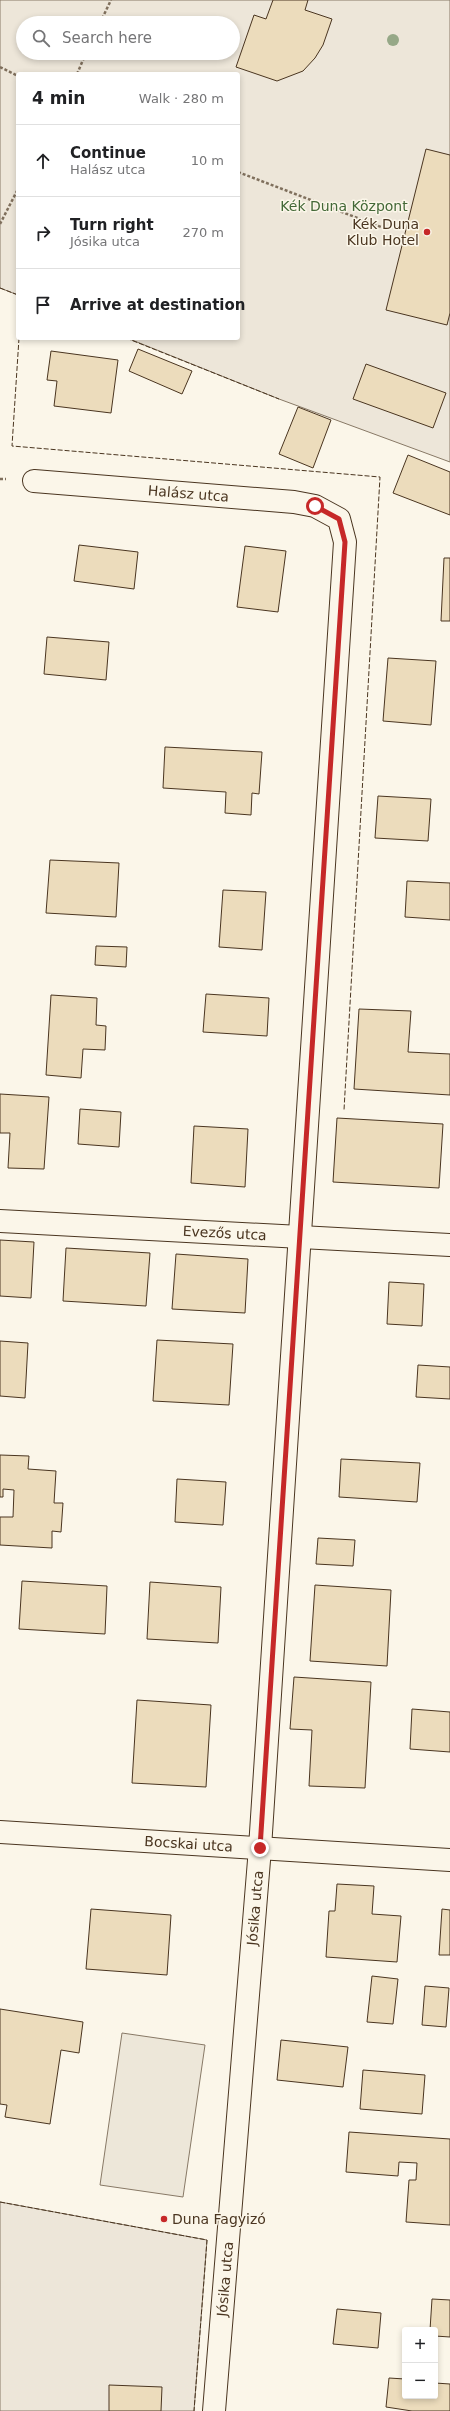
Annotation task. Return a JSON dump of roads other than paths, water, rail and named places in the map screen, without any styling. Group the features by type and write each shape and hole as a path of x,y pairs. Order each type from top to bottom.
{"street":[{"name":"Halász utca","path":"34,481 294,502 315,506 339,519"},
{"name":"Jósika utca","path":"214,2411 260,1848 298,1237 345,542 339,519"},
{"name":"Evezős utca","path":"0,1221 450,1245"},
{"name":"Bocskai utca","path":"0,1832 450,1860"}],"place":[{"name":"Kék Duna Klub Hotel","path":"427,232"},
{"name":"Duna Fagyizó","path":"164,2219"}],"park label":[{"name":"Kék Duna Központ","path":"344,206"}]}
